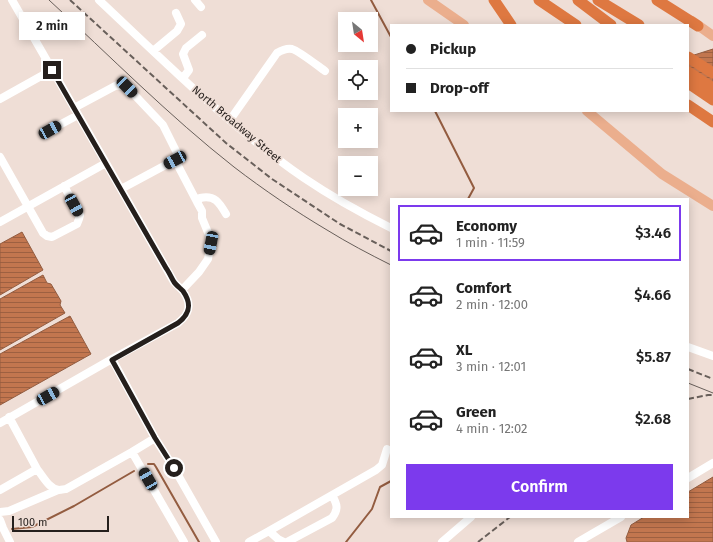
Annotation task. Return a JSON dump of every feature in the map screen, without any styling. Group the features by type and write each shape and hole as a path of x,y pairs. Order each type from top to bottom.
{"highway":[{"path":"494,0 510,24"},
{"path":"539,0 575,24"},
{"path":"578,0 610,24"},
{"path":"597,0 626,24"},
{"path":"597,0 637,24"},
{"path":"658,0 698,26"},
{"path":"689,58 713,73"},
{"path":"689,73 713,88"},
{"path":"689,84 713,100"},
{"path":"689,106 713,122"}],"main road":[{"path":"428,0 463,24"},
{"path":"667,0 698,26 713,36"},
{"path":"588,112 662,174 713,206"}],"street":[{"path":"0,423 178,323 188,312 189,306 187,298 175,283 166,268 12,0"},
{"name":"North Broadway Street","path":"99,0 153,51 257,144 306,179 346,204 390,227"},
{"path":"195,0 201,7"},
{"path":"153,51 177,31 181,24 176,13"},
{"path":"183,78 189,70 183,54 186,48 202,35"},
{"path":"230,120 280,50 294,50 325,71"},
{"path":"0,99 52,70"},
{"path":"50,130 76,111 117,85 127,87 163,125 178,155 175,160 121,189"},
{"path":"0,157 43,233 47,236 52,237 77,224 79,219 80,215 64,186"},
{"path":"175,160 202,212 202,218 211,243 208,259 199,272 182,290"},
{"path":"0,221 106,163"},
{"path":"197,202 200,198 213,198 219,203 226,214"},
{"path":"689,347 713,356"},
{"path":"112,360 155,438 174,468 216,542"},
{"path":"9,418 37,469 49,484 58,490"},
{"path":"0,512 9,511 58,490 66,489 155,438"},
{"path":"249,542 376,470 382,465 386,449"},
{"path":"132,452 184,542"},
{"path":"689,477 713,463"},
{"path":"0,490 37,469"},
{"path":"287,542 332,518 336,513 337,507 332,494"},
{"path":"442,542 471,518"},
{"path":"578,542 619,518"},
{"path":"0,520 10,542"},
{"path":"269,531 284,542"}],"shaded area":[{"path":"713,49 713,93 689,79 689,57"},
{"path":"22,232 43,270 0,295 0,244"},
{"path":"43,275 47,283 51,284 61,301 60,305 65,313 0,350 0,299"},
{"path":"70,316 91,354 0,405 0,354"},
{"path":"713,477 713,542 627,542 626,538 631,525 642,518 689,518 689,491"}],"waterway":[{"path":"371,0 390,35"},
{"path":"436,112 474,188 469,198"},
{"path":"148,464 154,464 156,467 199,542"},
{"path":"12,529 32,527 74,506 134,471"},
{"path":"346,542 372,509 380,487 390,482"}],"tram line":[{"path":"49,0 163,107 234,167 291,208 315,223 390,264"},
{"path":"689,383 713,393"}],"railway":[{"path":"70,0 226,143 272,179 340,224 390,250"},
{"path":"689,369 713,379"},
{"path":"689,399 713,395"},
{"path":"478,542 509,518"}],"route":[{"path":"52,70 166,268 175,283 187,298 189,306 188,312 178,323 112,360 155,438 174,468"}]}
